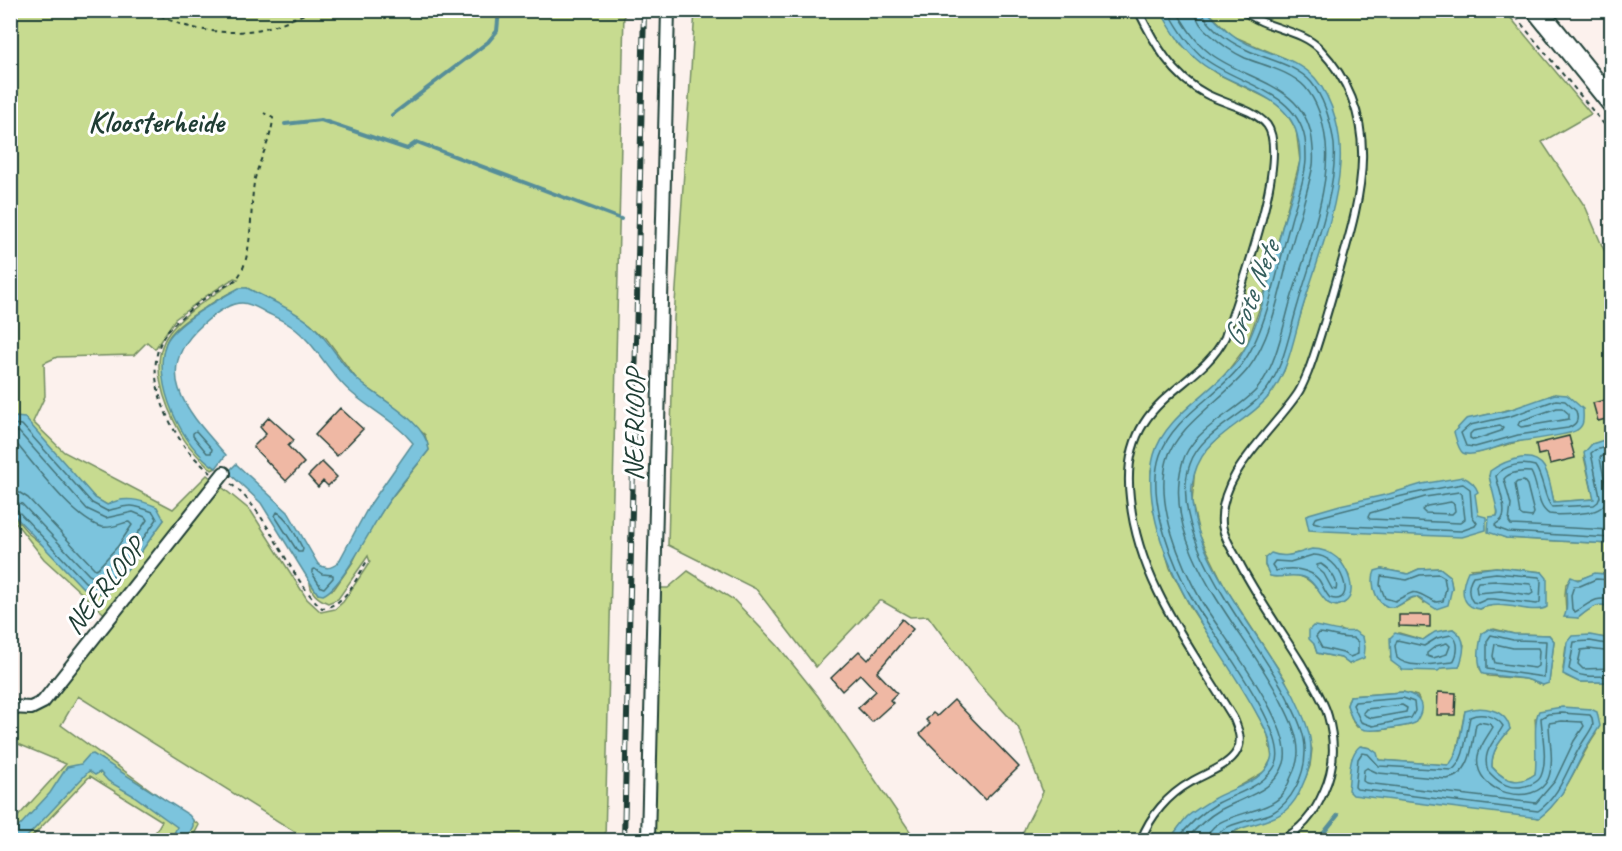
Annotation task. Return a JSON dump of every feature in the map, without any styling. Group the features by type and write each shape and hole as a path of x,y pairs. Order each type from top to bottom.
{"main road":[{"path":"1537,10 1611,103"}],"street":[{"name":"NEERLOOP","path":"648,840 668,10"},
{"name":"NEERLOOP","path":"10,707 31,708 43,702 221,476"}],"lane":[{"path":"1138,10 1162,53 1181,75 1203,93 1258,118 1267,126 1274,146 1267,199 1225,337 1220,347 1204,365 1176,387 1152,411 1138,433 1131,457 1128,480 1132,522 1148,572 1188,647 1234,719 1240,741 1233,756 1183,786 1161,806 1141,840"},
{"path":"1244,10 1262,22 1309,40 1319,49 1340,76 1352,99 1359,119 1362,143 1361,189 1308,372 1299,392 1255,446 1227,490 1223,506 1222,527 1234,552 1250,582 1309,676 1328,715 1334,751 1331,777 1319,804 1301,827 1280,840"}],"path":[{"path":"153,10 185,27 241,32 261,29 314,10"},
{"path":"1510,10 1611,134"},
{"path":"264,113 273,118 273,128 259,161 244,266 237,278 207,297 173,325 157,348 156,380 173,427 186,447 246,498 307,590 322,608 339,602 367,561"}],"green space":[{"path":"11,11 624,11 605,840 308,840 78,696 61,725 199,825 191,840 151,840 162,821 90,776 29,840 11,840 11,824 66,764 11,741 11,711 37,712 65,684 112,621 44,559 11,517 10,512 29,534 105,595 135,560 164,520 107,505 95,498 60,460 15,417 11,419","holes":["234,278 238,279 186,315 172,329 164,341 160,354 161,382 175,424 185,441 212,470 216,468 193,446 174,412 164,375 163,358 166,343 178,327 231,292 247,288 310,323 326,338 358,381 389,403 425,435 429,450 388,502 362,542 353,562 334,589 318,594 310,582 313,592 321,600 328,603 338,599 368,556 370,562 343,602 335,609 321,612 307,599 251,511 207,475 173,509 64,452 33,422 45,396 44,363 57,357 134,355 147,342 155,349 175,319"]},
{"path":"695,11 1161,11 1181,44 1203,64 1216,73 1273,101 1285,111 1296,129 1300,161 1262,301 1246,347 1220,381 1181,414 1151,470 1153,509 1170,568 1191,608 1246,692 1268,735 1272,758 1264,772 1187,817 1169,840 1020,840 1043,792 1018,727 978,683 928,616 910,617 879,601 816,667 756,589 668,545 674,318"},
{"path":"1207,11 1505,11 1591,114 1542,142 1586,208 1611,262 1612,440 1592,444 1584,457 1594,499 1554,502 1548,477 1489,476 1498,508 1495,517 1499,535 1506,538 1611,544 1611,575 1593,574 1581,579 1572,579 1566,584 1565,595 1566,612 1578,618 1598,606 1611,608 1611,639 1588,636 1566,646 1563,669 1566,676 1579,682 1611,682 1611,840 1216,840 1238,830 1305,779 1310,766 1312,749 1285,679 1225,587 1199,534 1192,503 1195,466 1202,454 1218,438 1266,399 1284,371 1336,188 1289,60 1233,36","holes":["1555,394 1570,433 1528,439 1477,453 1481,416 1524,406","1297,553 1340,560 1349,576 1345,602 1337,606 1328,603 1305,578 1293,574 1271,576 1265,566 1265,558","1496,567 1542,572 1528,609 1510,605 1480,609 1471,569","1440,568 1450,576 1452,588 1424,603 1416,597 1396,607 1382,569 1408,574 1419,569","1453,629 1464,645 1459,667 1409,669 1390,658 1399,633 1423,640 1433,633","1494,629 1514,634 1549,635 1554,641 1549,682 1543,685 1526,679 1488,676 1480,669 1482,633","1340,630 1345,633 1349,664 1341,658 1317,653 1314,644","1403,692 1417,696 1419,699 1410,725 1381,730 1357,727 1347,705 1350,696","1577,709 1591,709 1596,734 1565,789 1539,818 1352,758 1361,746 1370,748 1379,760 1448,765 1456,756 1465,711 1493,711 1510,729 1495,751 1492,767 1507,779 1518,781 1535,774 1538,760 1535,718"]},
{"path":"688,571 734,600 778,646 818,696 916,840 651,840 658,588 668,588"}],"water":[{"name":"Grote Nete","path":"1161,11 1207,11 1236,37 1308,71 1322,87 1332,107 1340,142 1340,164 1335,201 1279,382 1262,404 1213,443 1203,454 1192,486 1193,511 1201,538 1230,594 1294,696 1308,730 1311,758 1299,793 1287,809 1272,818 1237,830 1225,837 1201,841 1169,840 1185,819 1194,812 1213,799 1255,779 1262,773 1268,767 1272,748 1261,721 1174,575 1154,514 1151,489 1152,463 1159,441 1168,428 1228,372 1246,347 1265,295 1295,184 1300,152 1293,124 1284,111 1259,93 1214,72 1201,63 1178,39"},
{"path":"239,288 247,288 272,300 311,324 359,381 411,420 426,439 429,450 382,511 349,567 323,595 318,594 261,503 228,472 236,464 288,512 318,564 330,567 338,563 369,506 413,443 345,386 300,333 255,306 242,303 215,314 202,325 186,343 178,360 176,376 180,393 188,409 226,455 216,468 203,458 181,430 173,412 166,394 162,359 166,343 178,328 199,312"},
{"path":"1555,394 1567,395 1583,409 1580,428 1555,436 1509,443 1473,454 1463,453 1457,444 1454,432 1466,419 1509,410"},
{"path":"25,418 95,498 107,505 126,499 144,502 157,507 164,520 135,560 105,595 82,587 11,512 10,419"},
{"path":"1611,440 1611,544 1506,538 1488,532 1489,517 1497,516 1498,513 1489,476 1490,471 1508,461 1530,458 1542,465 1546,471 1554,502 1594,499 1584,453 1592,444"},
{"path":"1463,477 1477,489 1478,492 1475,494 1478,515 1486,517 1486,530 1462,537 1309,530 1306,517 1309,514 1422,484"},
{"path":"1312,549 1322,550 1337,558 1348,573 1351,593 1344,603 1337,606 1327,602 1306,578 1270,576 1265,565 1265,558 1271,553 1287,555"},
{"path":"1496,567 1542,572 1547,578 1547,607 1534,610 1498,605 1480,609 1468,604 1463,589 1468,571"},
{"path":"1440,568 1450,576 1452,588 1448,605 1436,609 1416,597 1397,606 1388,607 1376,595 1373,582 1375,571 1382,569 1408,574 1419,569"},
{"path":"1595,573 1611,575 1611,608 1602,605 1590,609 1578,618 1564,617 1567,608 1567,588 1571,577 1578,580"},
{"path":"1313,626 1344,632 1354,631 1363,637 1364,658 1349,664 1341,658 1317,653 1314,644 1309,639 1309,630"},
{"path":"1453,629 1461,637 1464,646 1459,667 1442,668 1438,671 1403,670 1391,661 1390,638 1395,633 1423,640 1435,632"},
{"path":"1489,629 1514,634 1549,635 1554,641 1549,683 1543,685 1526,679 1483,674 1479,665 1479,648 1482,633"},
{"path":"1590,635 1611,639 1611,682 1579,682 1563,674 1567,642 1572,636"},
{"path":"1403,692 1418,699 1421,712 1415,723 1401,727 1377,730 1360,728 1353,720 1347,705 1350,696"},
{"path":"1562,707 1591,709 1597,712 1600,726 1560,795 1539,818 1353,795 1348,790 1351,760 1360,746 1370,748 1377,753 1379,760 1448,765 1455,756 1465,711 1479,708 1492,710 1504,717 1510,729 1495,751 1492,767 1507,779 1518,781 1529,778 1535,774 1536,724 1539,711"},
{"path":"93,754 189,815 193,820 193,826 186,840 171,840 177,827 134,796 108,781 100,772 95,775 89,771 24,840 11,840 11,835 50,793 67,767 81,764"}],"building":[{"path":"1605,400 1610,418 1598,421 1593,403"},
{"path":"340,408 363,429 337,456 315,435"},
{"path":"269,417 294,440 288,446 304,463 286,481 253,447 266,434 260,427"},
{"path":"1569,436 1575,458 1550,464 1547,453 1538,455 1536,444"},
{"path":"322,462 337,477 328,486 323,481 318,487 308,476"},
{"path":"1399,615 1430,615 1430,627 1399,626"},
{"path":"902,619 913,629 877,672 897,693 890,700 893,703 872,722 858,708 876,691 860,674 842,691 831,678 859,651 868,660"},
{"path":"1438,692 1456,693 1455,715 1437,715"},
{"path":"954,700 1019,767 985,800 920,734 930,724 926,720 933,713 937,716"}],"waterway":[{"path":"392,115 488,42 497,31 499,10"},
{"path":"285,124 321,120 407,149 417,142 621,219"},
{"path":"1318,840 1338,815"}],"railway":[{"path":"624,840 644,10"}],"district":[{"name":"Kloosterheide","path":"156,122"}]}
